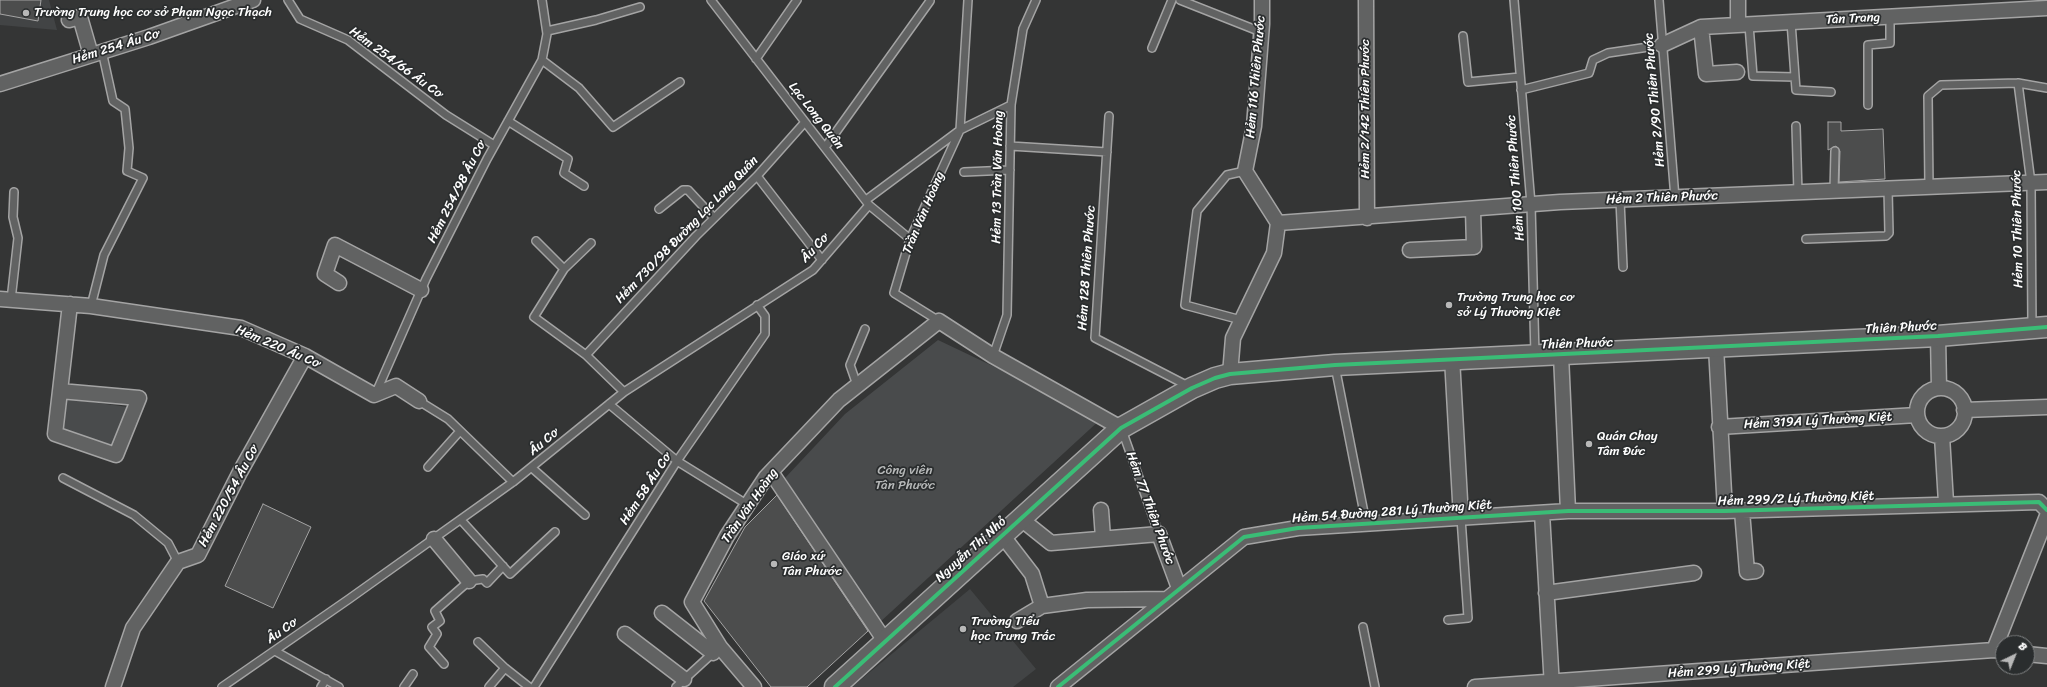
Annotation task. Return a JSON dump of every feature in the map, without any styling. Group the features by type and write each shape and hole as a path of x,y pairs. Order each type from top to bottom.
{"street":[{"name":"Hẻm 254 Âu Cơ","path":"0,84 96,53 232,4 253,0"},
{"name":"Hẻm 116 Thiên Phước","path":"1245,171 1254,126 1262,0"},
{"name":"Hẻm 2/142 Thiên Phước","path":"1366,0 1367,218"},
{"path":"1738,0 1743,25"},
{"name":"Tân Trang","path":"1662,45 1701,27 2047,8"},
{"path":"69,20 80,17 96,53"},
{"path":"1701,27 1706,74 1737,72"},
{"path":"1230,374 1233,338 1274,253 1278,223 1245,171"},
{"name":"Hẻm 2 Thiên Phước","path":"1278,223 1367,218 1531,204 2047,182"},
{"path":"1410,250 1474,247 1473,209"},
{"path":"339,283 324,274 335,245 421,290"},
{"name":"Hẻm 220 Âu Cơ","path":"5,300 90,306 241,328 305,356 374,395"},
{"path":"60,391 139,398 116,455 55,434 70,304"},
{"name":"Trần Văn Hoàng","path":"754,687 716,650 692,602 727,536 771,472 839,400 939,321 993,356 1121,428"},
{"name":"Thiên Phước","path":"1121,428 1192,388 1230,374 1335,365 1452,358 1561,355 1938,336 2039,327"},
{"path":"1938,336 1939,388"},
{"path":"1716,347 1719,426 1725,512"},
{"path":"1561,355 1568,511"},
{"name":"Hẻm 220/54 Âu Cơ","path":"178,562 198,555 240,472 305,356"},
{"path":"1452,358 1461,518"},
{"path":"374,395 396,386 419,401"},
{"path":"1939,388 1953,392 1959,397 1964,410 1961,425 1956,431 1942,436 1928,433 1922,428 1916,415 1920,400 1925,394 1939,388"},
{"path":"1964,410 2047,407"},
{"name":"Hẻm 319A Lý Thường Kiệt","path":"1719,426 1916,415"},
{"name":"Nguyễn Thị Nhỏ","path":"836,687 1121,428"},
{"path":"1942,436 1946,504"},
{"path":"771,472 885,641"},
{"name":"Hẻm 299/2 Lý Thường Kiệt","path":"1542,513 1568,511 1725,512 2039,502 2047,510"},
{"path":"1101,510 1103,538"},
{"path":"1742,511 1747,572 1756,572"},
{"path":"1542,513 1552,685"},
{"name":"Hẻm 54 Đường 281 Lý Thường Kiệt","path":"1058,687 1244,537 1298,528 1542,513"},
{"path":"2004,635 2047,516"},
{"path":"1021,518 1051,543 1160,534"},
{"name":"Hẻm 77 Thiên Phước","path":"1160,534 1179,588"},
{"path":"1002,535 1032,574 1042,606"},
{"path":"434,539 469,581"},
{"path":"113,687 133,628 178,562"},
{"path":"1546,592 1694,573"},
{"path":"1017,621 1042,606 1087,600 1166,599"},
{"path":"662,613 716,650"},
{"path":"625,634 680,683"},
{"name":"Hẻm 299 Lý Thường Kiệt","path":"1475,687 1552,685 1995,650"},
{"path":"2035,655 2047,656"}],"lane":[{"name":"Hẻm 254/66 Âu Cơ","path":"288,0 300,19 348,40 446,115 494,145"},
{"name":"Hẻm 254/98 Âu Cơ","path":"374,395 421,290 494,145 542,60 546,31 542,0"},
{"name":"Lạc Long Quân","path":"711,0 805,122 826,146 868,202 910,239"},
{"path":"756,59 797,0"},
{"path":"826,146 930,0"},
{"path":"968,0 960,130 1011,105"},
{"name":"Hẻm 13 Trần Văn Hoàng","path":"993,356 1006,315 1011,105 1023,29 1036,0"},
{"path":"1152,48 1172,0"},
{"path":"1180,0 1261,32"},
{"name":"Hẻm 100 Thiên Phước","path":"1514,0 1531,204 1535,355"},
{"name":"Hẻm 2/90 Thiên Phước","path":"1659,0 1675,198"},
{"path":"546,31 596,20 640,6"},
{"path":"1868,106 1868,45 1890,43 1890,17"},
{"path":"1791,22 1796,90 1831,92"},
{"path":"1743,25 1753,76 1795,77"},
{"path":"1463,36 1468,82 1520,77"},
{"path":"1521,90 1589,73 1593,60 1608,53 1662,45"},
{"path":"90,306 104,255 143,178 127,170 129,148 125,109 113,101 96,53"},
{"path":"542,60 580,88 613,127 680,82"},
{"path":"1929,187 1928,96 1941,85 2018,83 2047,88"},
{"name":"Hẻm 10 Thiên Phước","path":"2018,83 2031,183 2039,327"},
{"name":"Hẻm 128 Thiên Phước","path":"1109,116 1095,338 1192,388"},
{"path":"508,121 568,159 564,173 584,186"},
{"name":"Hẻm 730/98 Đường Lạc Long Quân","path":"586,355 714,218 757,176 805,122"},
{"path":"1796,126 1798,193"},
{"name":"Âu Cơ","path":"222,687 513,482 624,392 756,305 813,270 868,202 960,130"},
{"name":"Trần Văn Hoàng","path":"939,321 894,293 910,239 960,130"},
{"path":"1010,146 1107,152"},
{"path":"1834,191 1835,151"},
{"path":"964,172 1010,170"},
{"path":"1241,320 1186,305 1197,210 1227,175 1245,171"},
{"path":"757,176 822,260"},
{"path":"1806,240 1886,236 1889,234 1888,189"},
{"path":"659,209 683,190 688,190 714,218"},
{"path":"5,300 18,238 13,218 14,192"},
{"path":"1620,200 1623,267"},
{"path":"536,241 564,268"},
{"path":"591,243 564,268 534,317 586,355 624,392"},
{"name":"Hẻm 58 Âu Cơ","path":"534,687 677,461 765,334 765,316 756,305"},
{"path":"857,385 850,365 864,329"},
{"path":"1335,365 1366,523"},
{"path":"419,401 448,420 513,482"},
{"path":"609,404 677,461 748,505"},
{"name":"Hẻm 77 Thiên Phước","path":"1121,428 1160,534"},
{"path":"428,467 460,431"},
{"path":"532,468 585,515"},
{"path":"63,478 134,515 168,543 178,562"},
{"path":"1448,620 1468,618 1461,518"},
{"path":"461,520 510,574 555,532"},
{"path":"444,664 429,648 437,634 432,627 440,621 435,611 469,581 483,579 487,583 503,566"},
{"path":"1363,627 1375,687"},
{"path":"478,642 505,668 529,687"},
{"path":"680,683 716,650"},
{"path":"275,651 339,687"},
{"path":"489,687 505,668"},
{"path":"404,687 413,674"},
{"path":"321,687 326,679"}],"shaded area":[{"name":"Trường Trung học cơ sở Phạm Ngọc Thạch","path":"0,0 49,0 57,30 0,25"},
{"name":"Trường Tiểu học Trưng Trắc","path":"970,589 1036,669 1013,687 852,687"}],"green space":[{"name":"Công viên Tân Phước","path":"938,340 1102,418 879,623 785,478 845,414"},
{"path":"67,399 128,407 111,447 63,433"}],"building":[{"path":"0,0 41,0 38,21 0,14"},
{"path":"1828,122 1841,122 1841,131 1883,129 1885,179 1839,182 1840,151 1836,146 1828,150"},
{"name":"Giáo xứ Tân Phước","path":"777,495 868,631 807,687 771,687 704,601 745,527"},
{"path":"263,504 311,527 273,608 225,586"}],"cycle path":[{"path":"835,687 1121,428 1192,388 1215,378 1230,374 1335,365 1938,336 2047,327"},
{"path":"1058,687 1244,537 1298,528 1568,511 1725,511 2039,502 2047,510"}],"place":[{"name":"Trường Trung học cơ sở Phạm Ngọc Thạch","path":"26,13"},
{"name":"Trường Trung học cơ sở Lý Thường Kiệt","path":"1449,305"},
{"name":"Quán Chay Tâm Đức","path":"1589,444"},
{"name":"Giáo xứ Tân Phước","path":"774,564"},
{"name":"Trường Tiểu học Trưng Trắc","path":"963,629"}]}
